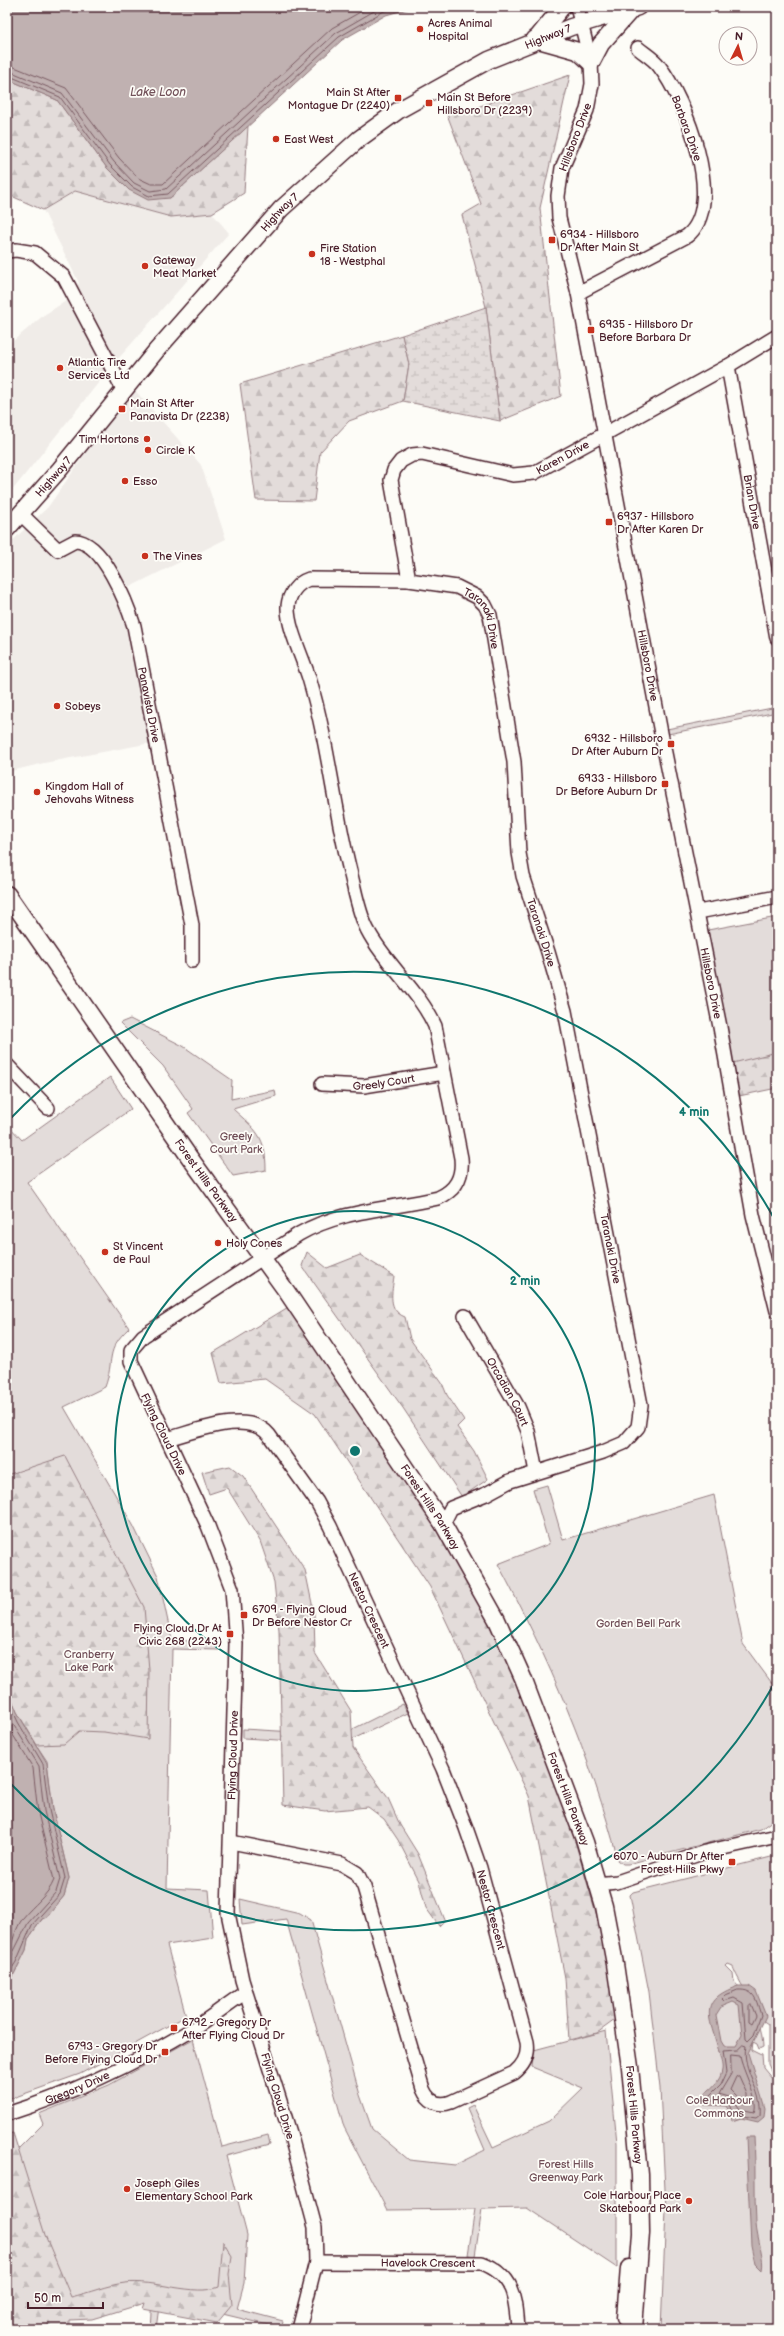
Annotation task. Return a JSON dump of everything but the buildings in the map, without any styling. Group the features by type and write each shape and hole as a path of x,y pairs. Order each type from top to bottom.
{"main road":[{"path":"562,7 536,39 578,51 591,63 596,51 634,7"},
{"name":"Highway 7","path":"7,530 124,390 281,209 359,139 400,110 443,84 489,60 536,39 580,23 634,7"},
{"name":"Forest Hills Parkway","path":"7,894 190,1158 262,1256 443,1524 497,1620 523,1678 576,1814 596,1884 604,1906 615,1964 630,2067 638,2144 641,2233 634,2329"},
{"path":"624,2329 630,2227 640,2211"}],"street":[{"name":"Hillsboro Drive","path":"578,7 580,23 591,63 592,84 590,100 564,161 558,196 559,218 578,293 604,434 698,912 753,1215 777,1311"},
{"name":"Barbara Drive","path":"578,293 687,236 696,227 703,214 704,204 701,161 687,122 670,83 658,65 638,48"},
{"path":"7,251 16,250 35,253 64,277 124,390"},
{"name":"Karen Drive","path":"409,580 391,486 392,474 401,461 416,454 502,473 526,475 543,468 728,366 777,336"},
{"name":"Brian Drive","path":"728,366 777,638"},
{"name":"Panavista Drive","path":"21,514 58,550 75,541 87,544 109,571 125,598 134,626 189,909 192,931 192,961"},
{"name":"Taranaki Drive","path":"262,1256 324,1221 438,1198 450,1191 460,1176 462,1165 438,1036 427,1009 367,929 358,903 315,702 288,612 290,597 295,588 308,578 409,580 466,590 480,600 491,619 514,762 520,861 565,1011 641,1405 638,1427 624,1443 603,1452 510,1481 486,1494 451,1508 443,1524"},
{"path":"698,912 777,897"},
{"path":"7,1065 48,1108"},
{"name":"Greely Court","path":"322,1084 364,1086 444,1073"},
{"name":"Flying Cloud Drive","path":"262,1256 143,1336 131,1350 133,1369 208,1526 232,1588 236,1644 228,1912 246,1992 290,2133 311,2212 316,2240 316,2262 299,2329"},
{"name":"Orcadian Court","path":"465,1316 518,1407 528,1431 536,1472"},
{"name":"Nestor Crescent","path":"167,1439 237,1422 246,1422 259,1426 269,1435 317,1502 330,1526 443,1768 466,1828 480,1868 527,2042 527,2056 522,2066 514,2072 451,2102 440,2104 430,2100 422,2089 363,1884 357,1873 342,1864 231,1842"},
{"path":"596,1884 617,1882 705,1852 777,1836"},
{"name":"Gregory Drive","path":"7,2114 77,2089 123,2068 196,2027 246,1992"},
{"name":"Havelock Crescent","path":"316,2262 482,2263 494,2269 510,2286 516,2298 518,2329"}],"shaded area":[{"path":"75,191 171,217 212,213 229,233 111,367 7,497 7,346 44,315 66,301 79,283 43,210"},
{"path":"132,387 201,465 226,539 118,593 125,608 151,743 44,763 7,772 7,546 48,507"}],"green space":[{"path":"570,75 540,208 561,396 500,421 486,307 462,215 481,204 445,109 460,113"},
{"path":"7,79 57,100 107,168 170,198 248,126 244,193 212,213 171,217 75,191 43,210 7,194"},
{"path":"486,307 500,421 403,401 409,364 402,335"},
{"path":"402,335 409,364 403,401 349,421 320,452 314,501 256,500 240,384"},
{"path":"777,707 777,712 668,734 667,729"},
{"path":"777,917 777,1087 733,1063 708,930"},
{"name":"Greely Court Park","path":"130,1019 183,1046 232,1080 231,1099 275,1090 276,1096 233,1109 254,1129 262,1141 266,1158 266,1170 233,1176 188,1113 193,1109 163,1066 120,1023"},
{"path":"777,1052 777,1088 739,1096 733,1063"},
{"name":"Cranberry Lake Park","path":"110,1077 131,1109 27,1182 129,1328 121,1336 113,1350 105,1387 64,1407 133,1525 158,1576 172,1640 219,1643 219,1650 172,1649 167,1888 209,1890 213,1938 167,1945 186,2016 80,2074 7,2100 7,1988 26,1950 28,1939 43,1918 47,1916 64,1896 69,1878 53,1809 47,1761 35,1743 7,1679 9,1506 7,1494 7,1124 22,1140"},
{"path":"307,1252 327,1268 360,1255 394,1276 392,1300 395,1310 405,1317 410,1339 442,1383 447,1395 464,1420 457,1427 474,1451 488,1479 462,1497 403,1408 302,1266"},
{"path":"290,1306 405,1474 485,1604 545,1739 608,1954 619,2017 597,2033 569,2040 565,1978 529,1796 430,1587 315,1414 265,1379 221,1383 213,1353"},
{"path":"65,1456 144,1607 149,1670 148,1739 104,1732 79,1731 64,1744 37,1745 17,1712 10,1695 7,1679 9,1506 7,1475"},
{"path":"230,1466 243,1476 305,1570 314,1613 315,1653 351,1711 353,1748 388,1798 400,1825 418,1854 445,1920 439,1926 426,1908 419,1881 398,1840 384,1819 368,1807 325,1811 283,1805 279,1630 274,1582 260,1541 227,1488 209,1494 202,1472"},
{"name":"Gorden Bell Park","path":"547,1485 563,1540 714,1495 743,1644 777,1690 777,1817 761,1829 628,1864 623,1864 618,1860 595,1783 567,1709 517,1600 498,1564 549,1544 533,1489"},
{"path":"403,1704 408,1713 334,1748 295,1741 243,1738 243,1729 312,1733 335,1738"},
{"name":"Cole Harbour Commons","path":"771,1857 777,1857 777,2077 771,2071 768,2064 768,2024 762,2020 733,1966 728,1964 726,1966 733,1973 734,1982 751,2003 761,2029 763,2047 759,2049 757,2044 753,2042 752,2050 762,2055 763,2067 777,2084 777,2329 661,2329 666,2210 660,2088 649,1992 630,1895 633,1892"},
{"name":"Forest Hills Greenway Park","path":"240,1899 300,1913 311,1920 360,2095 372,2129 409,2160 455,2165 485,2150 467,2108 473,2105 493,2147 549,2121 583,2088 532,2067 534,2050 606,2031 617,2143 617,2268 527,2208 482,2209 475,2256 468,2255 475,2209 387,2210 344,2127 286,1919 242,1925"},
{"name":"Joseph Giles Elementary School Park","path":"193,2039 222,2147 268,2135 270,2144 226,2156 247,2235 244,2283 237,2309 283,2321 281,2328 160,2299 156,2329 150,2329 152,2297 53,2324 10,2157 43,2124 39,2114 109,2085"},
{"path":"13,2133 45,2235 71,2297 112,2285 136,2282 198,2290 209,2290 219,2287 223,2241 232,2256 229,2274 232,2305 217,2323 143,2309 145,2303 92,2319 69,2320 69,2329 7,2329 7,2134"}],"water":[{"name":"Lake Loon","path":"7,7 414,7 386,15 342,40 170,198 148,200 129,190 107,168 57,100 7,79"},
{"path":"7,1679 10,1695 17,1712 47,1763 53,1810 69,1878 64,1896 47,1917 42,1919 28,1939 26,1950 7,1988"},
{"path":"738,1986 749,1986 756,1991 766,2016 748,2053 765,2108 764,2117 758,2122 741,2118 732,2121 730,2111 727,2106 704,2105 701,2102 701,2096 714,2085 720,2078 721,2074 722,2064 712,2029 709,2012 711,2005 716,1998","holes":["733,2002 739,2005 742,2035 736,2046 724,2046 721,2041 716,2015 721,2007"]},
{"path":"746,2137 754,2137 756,2223 762,2254 762,2271 755,2264 751,2245"}],"place":[{"name":"Acres Animal Hospital","path":"420,29"},
{"name":"Main St After Montague Dr (2240)","path":"398,98"},
{"name":"Main St Before Hillsboro Dr (2239)","path":"429,103"},
{"name":"East West","path":"276,139"},
{"name":"6934 - Hillsboro Dr After Main St","path":"552,240"},
{"name":"Fire Station 18 - Westphal","path":"312,254"},
{"name":"Gateway Meat Market","path":"145,266"},
{"name":"6935 - Hillsboro Dr Before Barbara Dr","path":"591,330"},
{"name":"Atlantic Tire Services Ltd","path":"60,368"},
{"name":"Main St After Panavista Dr (2238)","path":"122,409"},
{"name":"Tim Hortons","path":"147,439"},
{"name":"Circle K","path":"148,450"},
{"name":"Esso","path":"125,481"},
{"name":"6937 - Hillsboro Dr After Karen Dr","path":"609,522"},
{"name":"The Vines","path":"145,556"},
{"name":"Sobeys","path":"57,706"},
{"name":"6932 - Hillsboro Dr After Auburn Dr","path":"671,744"},
{"name":"6933 - Hillsboro Dr Before Auburn Dr","path":"665,784"},
{"name":"Kingdom Hall of Jehovahs Witness","path":"37,792"},
{"name":"Holy Cones","path":"218,1243"},
{"name":"St Vincent de Paul","path":"105,1252"},
{"name":"6709 - Flying Cloud Dr Before Nestor Cr","path":"244,1615"},
{"name":"Flying Cloud Dr At Civic 268 (2243)","path":"230,1634"},
{"name":"6070 - Auburn Dr After Forest Hills Pkwy","path":"732,1862"},
{"name":"6792 - Gregory Dr After Flying Cloud Dr","path":"174,2028"},
{"name":"6793 - Gregory Dr Before Flying Cloud Dr","path":"165,2052"},
{"name":"Joseph Giles Elementary School Park","path":"127,2189"},
{"name":"Cole Harbour Place Skateboard Park","path":"689,2201"}]}
